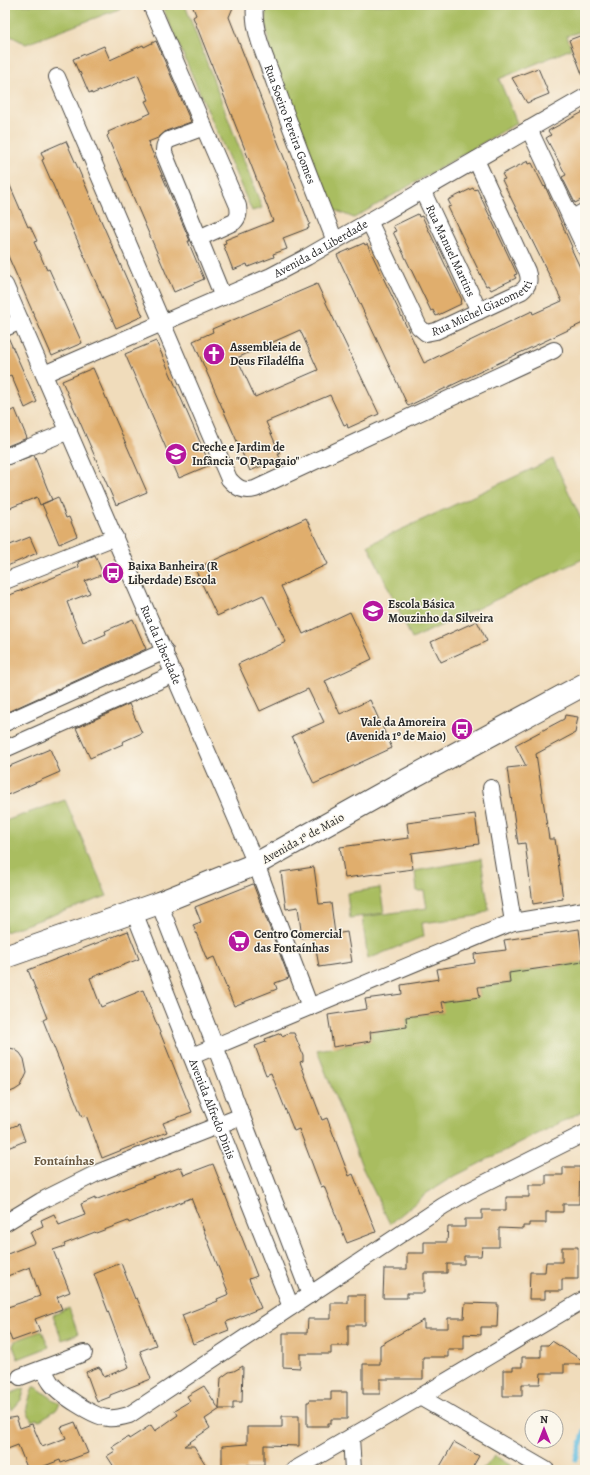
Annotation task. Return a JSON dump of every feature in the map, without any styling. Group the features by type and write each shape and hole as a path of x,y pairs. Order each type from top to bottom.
{"main road":[{"name":"Avenida 1º de Maio","path":"5,957 159,903 256,864 394,787 585,684"}],"street":[{"path":"151,5 238,206 238,218 234,222 199,238"},
{"name":"Rua Soeiro Pereira Gomes","path":"255,5 254,10 258,35 292,131 335,241"},
{"path":"57,77 229,479 234,486 244,490 254,489 554,350"},
{"name":"Avenida da Liberdade","path":"44,374 271,276 335,241 585,97"},
{"path":"204,127 169,140 165,143 164,153 223,297"},
{"path":"529,129 578,215 585,248"},
{"name":"Rua Michel Giacometti","path":"369,221 419,327 426,333 436,331 522,290 527,286 529,278 476,160"},
{"name":"Rua Manuel Martins","path":"422,190 479,311"},
{"name":"Rua da Liberdade","path":"5,285 165,651 256,864 310,1007"},
{"path":"5,328 21,321"},
{"path":"5,457 69,431"},
{"path":"5,581 114,537"},
{"path":"5,723 165,651"},
{"path":"5,749 174,674"},
{"path":"491,788 513,922"},
{"name":"Avenida Alfredo Dinis","path":"159,903 216,1046 310,1295"},
{"path":"192,1056 513,922 585,910"},
{"name":"Avenida Alfredo Dinis","path":"134,912 291,1307"},
{"path":"5,1223 41,1201 97,1173 242,1116"},
{"path":"43,1370 51,1384 58,1391 91,1413 104,1418 119,1418 129,1415 443,1206 469,1191 585,1133"},
{"path":"294,1470 585,1299"},
{"path":"20,1377 43,1370 84,1353"},
{"path":"420,1397 546,1470"},
{"path":"351,1437 354,1470"}],"green space":[{"path":"5,5 122,5 119,9 26,44 5,33"},
{"path":"173,5 185,5 262,208 252,211 163,9"},
{"path":"266,5 585,5 585,30 567,36 571,49 499,79 517,123 354,218 332,209 275,64 267,35"},
{"path":"553,459 585,527 585,558 412,639 368,545"},
{"path":"65,800 107,896 5,932 5,821"},
{"path":"481,859 489,910 477,916 422,923 424,936 368,959 362,917 427,908 424,891 417,891 415,871"},
{"path":"380,888 384,913 350,918 347,893"},
{"path":"583,962 585,972 585,1110 449,1179 427,1193 390,1224 363,1169 317,1050 371,1041 370,1032 407,1027 406,1017 443,1012 442,1002 480,996 478,987 510,983 509,973"},
{"path":"69,1308 78,1334 62,1340 53,1315"},
{"path":"42,1331 49,1347 18,1359 13,1346 15,1341"},
{"path":"33,1387 36,1387 60,1404 56,1410 40,1420 36,1419 32,1421 28,1414 27,1408"},
{"path":"25,1388 21,1400 12,1410 6,1395"},
{"path":"495,1456 518,1470 481,1470"},
{"path":"522,1466 529,1470 518,1470"}],"building":[{"path":"192,5 234,5 229,17 310,224 308,225 309,228 283,238 287,249 273,254 274,257 248,267 247,264 233,270 223,244 226,243 225,240 273,221 193,17 196,15"},
{"path":"585,34 585,78 584,79 569,40"},
{"path":"156,41 191,122 166,131 158,138 148,142 190,241 188,241 204,279 174,292 107,136 109,134 108,132 151,113 145,101 149,100 138,75 92,94 91,92 89,93 73,59 104,46 110,60 143,45 144,47"},
{"path":"538,68 549,94 527,103 512,78"},
{"path":"585,111 585,198 575,203 562,177 566,175 546,138 551,135 548,131"},
{"path":"66,141 143,316 116,328 42,160 44,159 41,152"},
{"path":"528,161 529,164 532,163 544,187 545,186 585,278 585,322 408,406 337,255 364,243 365,245 367,244 424,363 532,311 533,314 562,301 502,180 505,179 502,174"},
{"path":"5,174 28,227 30,226 37,241 34,242 47,270 49,269 82,343 52,356 5,249"},
{"path":"473,188 474,190 477,189 517,274 514,275 516,278 491,290 488,285 486,286 448,207 451,206 448,200"},
{"path":"418,214 419,217 422,216 462,300 460,302 461,304 436,316 433,310 431,311 393,232 396,231 393,226"},
{"path":"317,284 379,414 348,428 347,424 344,425 330,395 266,422 280,454 278,454 280,458 250,471 193,341 213,332 212,329","holes":["300,330 318,370 255,397 237,358"]},
{"path":"5,337 8,337 37,402 25,408 11,375 5,378"},
{"path":"156,341 210,465 179,478 125,354"},
{"path":"93,368 147,492 116,505 62,381"},
{"path":"15,409 27,438 5,447 5,414"},
{"path":"34,455 52,500 40,505 37,497 5,510 5,466"},
{"path":"58,497 66,518 69,517 77,536 59,544 42,504"},
{"path":"306,518 328,564 281,586 303,634 350,612 372,659 325,681 340,714 370,700 392,748 314,784 292,736 324,722 308,689 260,711 238,664 286,642 263,595 217,616 195,569"},
{"path":"30,537 37,553 5,567 5,547"},
{"path":"95,555 103,574 85,581 90,593 67,602 83,644 106,634 105,631 133,619 146,649 5,713 5,597 79,567 78,562"},
{"path":"477,621 487,641 441,662 431,642"},
{"path":"129,704 142,733 122,742 123,744 90,758 76,728"},
{"path":"565,715 578,717 575,733 536,754 549,839 555,839 563,899 533,904 525,843 518,844 507,768 526,766 515,745 564,719"},
{"path":"50,749 60,772 5,796 5,768"},
{"path":"475,814 479,844 411,853 413,869 345,878 340,847 409,838 407,823"},
{"path":"314,867 319,904 331,903 335,934 347,932 352,962 319,967 314,937 302,938 298,907 286,909 281,872"},
{"name":"Centro Comercial das Fontaínhas","path":"253,884 289,978 275,983 277,989 234,1006 214,957 207,960 193,925 201,922 195,907"},
{"path":"579,929 583,962 509,973 510,983 478,987 480,997 442,1002 444,1012 406,1017 407,1027 370,1032 371,1041 333,1047 328,1015 367,1009 365,999 402,994 401,985 439,979 437,969 475,963 474,954 506,950 504,940"},
{"path":"128,931 139,959 90,978 101,1007 143,990 192,1112 163,1123 167,1132 102,1158 86,1115 82,1117 43,1020 47,1018 28,970"},
{"path":"281,1033 282,1036 289,1033 294,1033 303,1055 303,1061 300,1062 322,1120 327,1118 349,1176 353,1174 376,1232 347,1243 324,1186 321,1187 299,1129 294,1131 271,1073 266,1075 255,1046 266,1042 265,1039"},
{"path":"5,1047 14,1049 20,1053 24,1059 27,1073 21,1086 5,1094"},
{"path":"19,1124 25,1141 5,1149 5,1130"},
{"path":"213,1164 257,1276 249,1279 261,1308 226,1322 229,1330 193,1344 182,1315 218,1301 217,1299 229,1294 191,1198 129,1223 128,1221 96,1233 95,1232 53,1250 70,1292 57,1297 62,1309 35,1319 40,1331 12,1341 8,1331 5,1332 5,1308 40,1296 30,1267 5,1277 5,1255 35,1243 30,1232 43,1226 41,1220 54,1214 59,1225 85,1215 81,1204 95,1198 95,1200 181,1167 184,1175"},
{"path":"563,1167 580,1167 579,1204 563,1204 563,1212 546,1212 546,1223 529,1223 529,1226 523,1226 523,1229 499,1228 499,1247 482,1247 481,1256 464,1256 464,1264 447,1264 447,1273 424,1273 424,1293 407,1293 407,1298 383,1298 384,1269 407,1269 407,1253 424,1253 424,1242 447,1242 448,1227 465,1227 465,1219 482,1219 482,1210 506,1210 506,1197 529,1197 529,1185 546,1185 546,1175 563,1175"},
{"path":"562,1247 578,1247 578,1279 562,1279 562,1291 545,1291 545,1299 529,1299 530,1272 545,1272 546,1262 562,1262"},
{"path":"121,1263 135,1299 137,1298 156,1345 140,1351 151,1379 110,1395 110,1397 97,1402 86,1372 99,1367 104,1377 129,1367 94,1274"},
{"path":"348,1295 365,1295 365,1325 348,1325 348,1346 331,1346 331,1354 300,1354 300,1368 283,1367 283,1333 307,1333 308,1319 331,1319 331,1303 348,1303"},
{"path":"465,1303 498,1304 497,1327 481,1327 481,1335 464,1334 464,1349 448,1349 448,1357 423,1357 423,1379 380,1379 380,1394 363,1394 363,1364 380,1364 380,1345 424,1320 424,1328 448,1328 448,1318 464,1318"},
{"path":"552,1341 585,1362 585,1364 564,1364 564,1373 541,1373 540,1384 522,1384 522,1396 503,1396 503,1370 513,1370 513,1367 522,1367 522,1357 541,1357 541,1345 548,1345"},
{"path":"243,1366 242,1402 233,1402 233,1409 220,1409 205,1419 210,1428 184,1446 194,1446 209,1470 116,1470 107,1456 115,1451 112,1447 128,1437 129,1439 151,1425 155,1431 178,1415 175,1410 190,1401 187,1396 204,1386 219,1409 221,1378 229,1372"},
{"path":"331,1392 347,1392 347,1419 331,1419 331,1423 328,1423 328,1426 307,1426 307,1402 310,1400 331,1400"},
{"path":"282,1416 299,1416 299,1446 264,1445 264,1465 247,1465 247,1470 222,1470 222,1446 247,1444 247,1427 282,1427"},
{"path":"16,1417 20,1428 32,1424 42,1447 66,1438 61,1427 75,1422 88,1453 61,1463 60,1460 34,1470 28,1470 18,1445 5,1450 5,1419"},
{"path":"454,1442 479,1456 471,1470 438,1470"}],"waterway":[{"path":"576,1459 585,1431"}],"place":[{"name":"Assembleia de Deus Filadélfia","path":"214,354"},
{"name":"Creche e Jardim de Infância \"O Papagaio\"","path":"176,454"},
{"name":"Baixa Banheira (R Liberdade) Escola","path":"113,573"},
{"name":"Escola Básica Mouzinho da Silveira","path":"373,611"},
{"name":"Vale da Amoreira (Avenida 1º de Maio)","path":"462,729"},
{"name":"Centro Comercial das Fontaínhas","path":"239,941"}],"district":[{"name":"Fontaínhas","path":"64,1160"}]}
